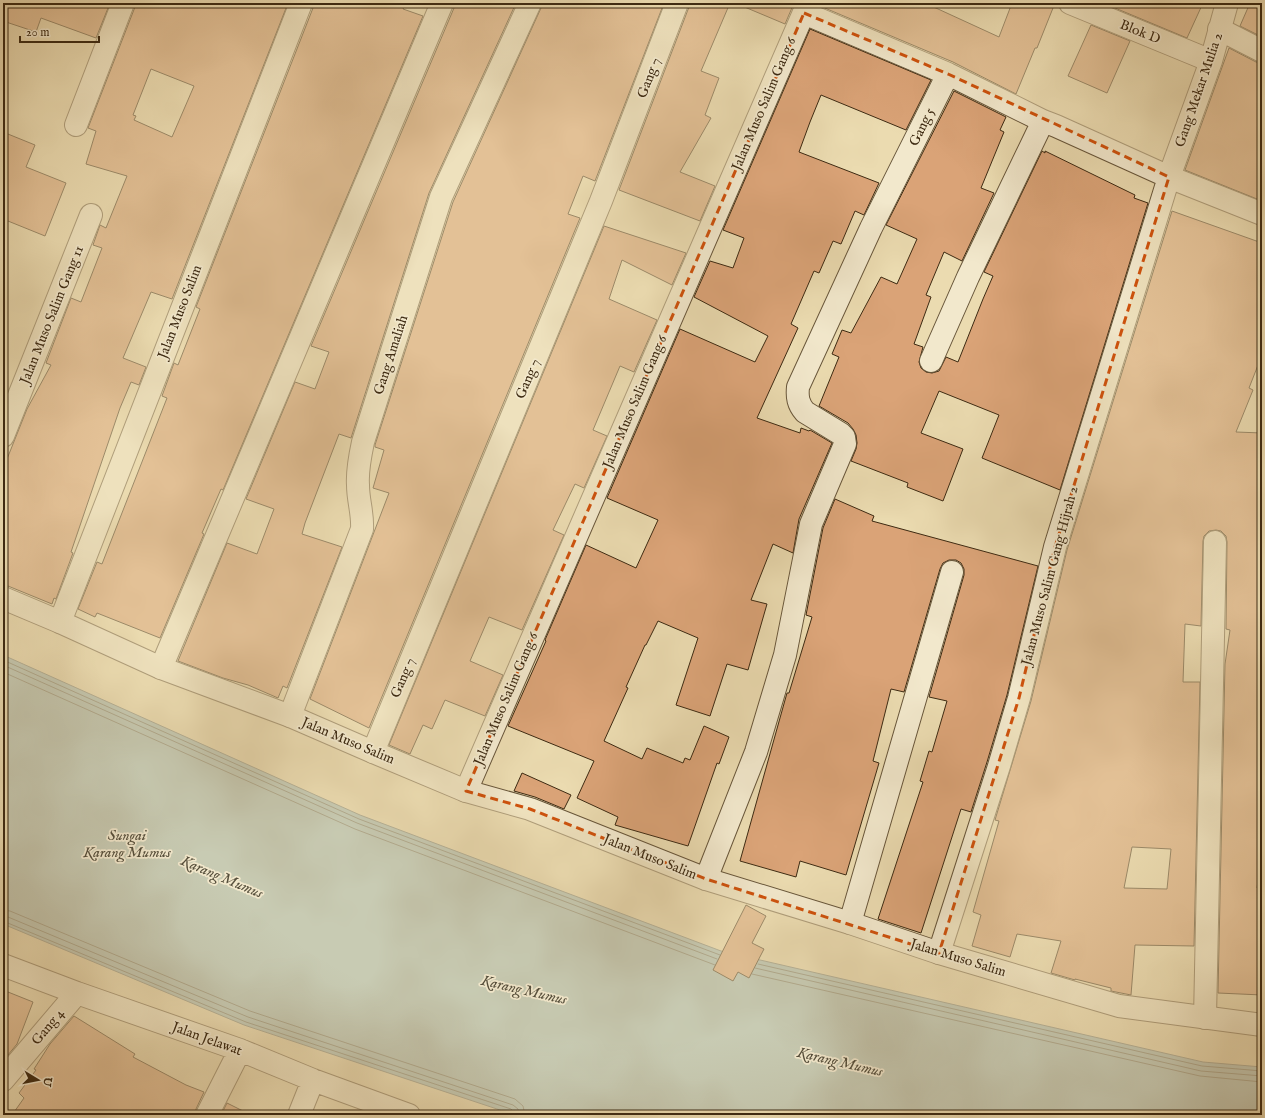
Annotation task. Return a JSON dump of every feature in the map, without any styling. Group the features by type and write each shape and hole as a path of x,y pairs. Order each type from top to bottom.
{"street":[{"path":"76,125 123,3"},
{"name":"Jalan Muso Salim","path":"60,622 300,3"},
{"path":"161,668 442,3"},
{"name":"Gang Amaliah","path":"290,716 362,529 363,516 358,486 359,466 363,442 441,197 530,3"},
{"name":"Gang 7","path":"373,752 601,201 677,3"},
{"name":"Blok D","path":"1070,3 1211,61"},
{"name":"Gang Mekar Mulia 2","path":"1169,177 1211,61 1227,3"},
{"path":"806,8 948,74 1043,121 1169,177 1262,214"},
{"name":"Jalan Muso Salim Gang 6","path":"466,791 806,8"},
{"path":"1219,30 1262,51"},
{"name":"Gang 5","path":"706,878 756,752 785,656 811,524 845,444 844,437 841,434 805,412 798,402 798,387 871,228 948,74"},
{"path":"931,361 968,277 1043,121"},
{"name":"Jalan Muso Salim Gang Hijrah 2","path":"939,953 999,766 1019,698 1055,547 1169,177"},
{"name":"Jalan Muso Salim Gang 11","path":"3,436 91,215"},
{"path":"1205,1018 1215,542"},
{"path":"850,923 952,572"},
{"name":"Jalan Muso Salim","path":"3,598 161,668 290,716 466,791 530,809 706,878 850,923 939,953 1118,1006 1262,1025"},
{"name":"Jalan Jelawat","path":"3,965 77,993 240,1050 313,1080 409,1115"},
{"name":"Gang 4","path":"3,1080 77,993"},
{"path":"207,1115 240,1050"},
{"path":"299,1115 313,1080"}],"highlighted area":[{"path":"804,13 948,74 1169,177 1055,547 1019,698 939,953 706,879 530,809 466,791"}],"water":[{"name":"Sungai Karang Mumus","path":"3,655 360,815 721,951 1203,1062 1262,1067 1262,1115 515,1115 244,1025 3,924"}],"building":[{"path":"3,3 110,3 96,38 41,18 36,32 3,21"},
{"path":"135,3 288,3 172,299 151,292 123,358 146,367 139,385 131,382 120,408 71,552 73,553 56,599 54,598 52,604 8,586 3,586 3,469 27,409 51,365 46,363 71,298 81,302 102,248 93,245 100,225 106,228 127,176 86,164 96,131 88,128 135,7","holes":["151,69 194,86 172,137 134,120 136,116 133,115"]},
{"path":"313,3 406,3 403,9 423,16 223,490 221,489 202,533 204,534 160,638 97,613 95,617 78,609 97,562 102,564 167,398 162,396 174,363 178,365 200,309 196,307 313,8"},
{"path":"454,3 516,3 429,193 351,438 339,434 305,523 302,534 342,547 287,688 283,686 278,698 248,685 223,678 178,661 227,543 257,554 274,509 246,499 295,382 315,389 329,352 311,346 454,8"},
{"path":"542,3 664,3 595,181 583,176 568,214 580,218 369,728 310,699 389,493 373,488 384,450 375,447 375,445 453,202"},
{"path":"689,3 730,3 701,71 719,78 705,115 711,118 680,172 715,186 700,221 619,190 689,7"},
{"path":"735,3 794,3 785,24"},
{"path":"820,3 925,3 999,37 1012,3 1055,3 1016,94 953,62 820,6"},
{"path":"1103,3 1203,3 1187,38"},
{"path":"1250,3 1262,3 1262,37 1240,26"},
{"path":"1091,25 1130,41 1107,93 1068,76"},
{"path":"810,29 931,80 906,130 821,95 799,152 879,183 864,215 855,211 841,244 833,241 819,273 814,271 791,324 798,328 757,418 800,433 801,428 810,430 832,443 799,519 793,553 773,544 751,600 767,604 748,670 727,664 710,716 676,705 698,638 658,621 645,645 626,687 628,688 604,741 642,759 647,748 683,763 685,758 690,760 704,726 729,737 719,764 717,763 688,846 615,825 618,817 577,798 594,761 508,726 546,641 545,640 586,545 636,568 658,520 607,498 680,329 755,362 768,336 694,297 710,261 733,268 744,238 723,230"},
{"path":"1229,48 1256,62 1262,63 1262,201 1185,170"},
{"path":"954,91 1006,117 1000,130 1004,132 981,188 994,193 962,261 944,252 926,295 931,297 914,344 923,347 919,362 921,368 926,372 932,373 939,371 946,357 958,362 993,276 984,272 1042,151 1045,153 1045,151 1135,195 1134,198 1148,203 1060,490 982,458 999,415 939,391 921,433 963,449 943,501 907,487 908,483 851,461 857,443 856,435 853,429 848,423 819,406 839,357 832,354 842,330 851,333 881,277 897,284 917,239 886,225"},
{"path":"3,132 35,145 26,167 66,183 45,236 3,219"},
{"path":"1172,211 1262,243 1262,355 1249,388 1253,390 1236,432 1262,433 1262,851 1257,888 1262,889 1262,995 1218,993 1225,664 1230,630 1226,629 1227,542 1226,536 1221,531 1216,530 1209,531 1204,536 1203,541 1201,626 1185,624 1183,682 1200,682 1194,946 1135,945 1131,995 1111,991 1111,988 1051,973 1061,941 1017,934 1010,957 972,946 981,915 973,912 999,821 995,820 1031,701 1067,550","holes":["1132,847 1171,849 1167,889 1124,888"]},
{"path":"604,226 686,253 672,285 622,260 609,299 657,320 634,372 620,366 593,430 607,436 584,488 575,484 553,530 564,535 522,630 489,617 470,661 503,675 485,716 445,700 432,729 423,725 410,754 389,745"},
{"path":"835,499 874,516 872,521 1038,566 1007,695 987,762 971,812 961,809 921,933 878,919 923,782 920,781 929,751 932,752 947,701 929,697 964,575 964,569 961,563 956,560 949,560 943,563 940,569 904,692 891,689 873,761 879,763 846,875 800,861 796,877 740,861 787,693 789,693 812,617 806,615 823,528"},
{"path":"522,773 571,795 564,809 535,797 514,791"},
{"path":"746,905 766,916 752,943 764,949 749,978 738,972 733,981 713,970"},
{"path":"3,990 33,1002 17,1044 3,1061"},
{"path":"74,1016 135,1054 133,1057 186,1085 204,1092 196,1109 195,1115 12,1115 24,1098 19,1093 36,1070 34,1069 50,1044"},
{"path":"227,1103 251,1115 221,1115"}],"water label":[{"name":"Karang Mumus","path":"222,877"},
{"name":"Karang Mumus","path":"524,990"},
{"name":"Karang Mumus","path":"840,1062"}]}
